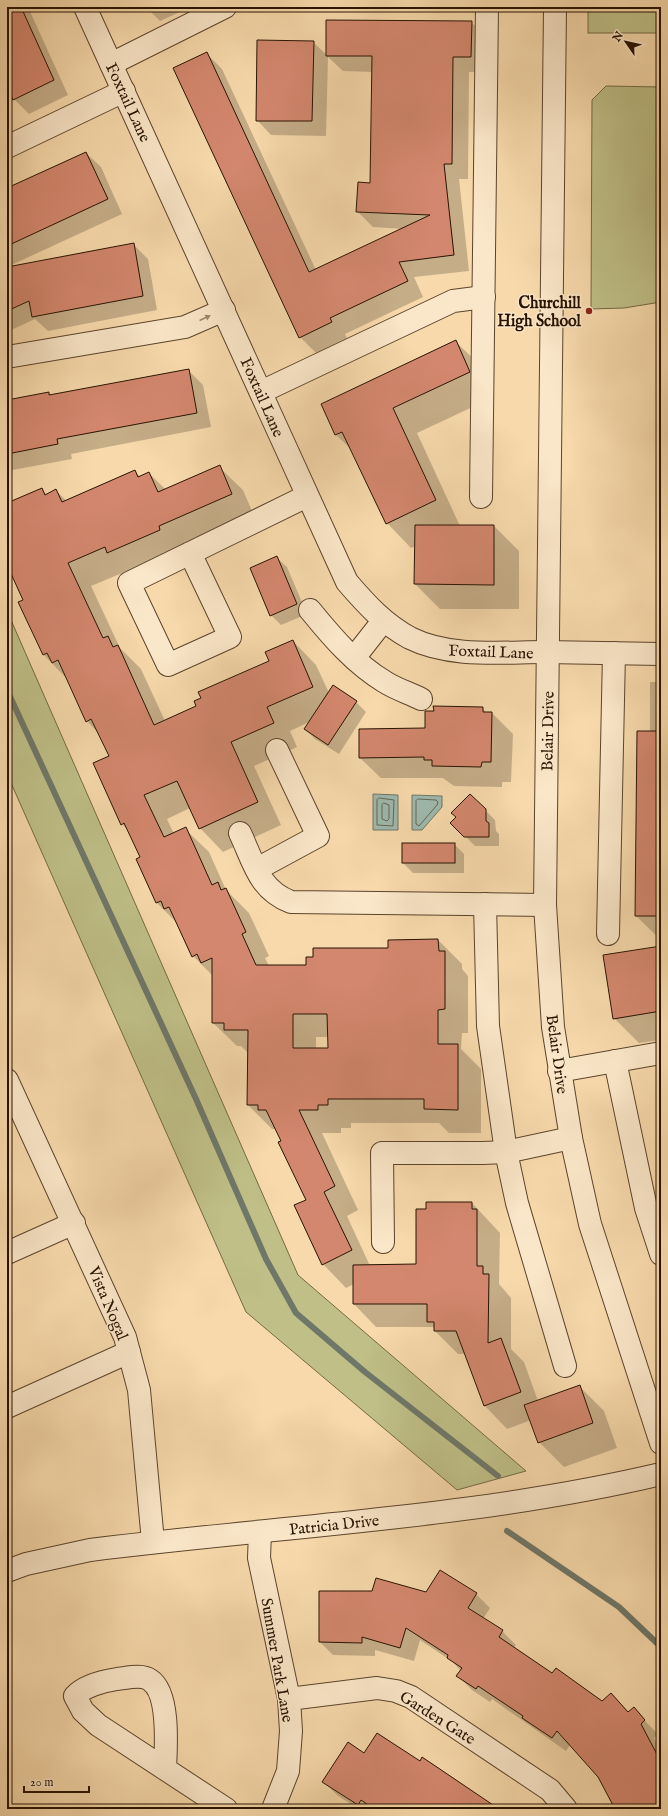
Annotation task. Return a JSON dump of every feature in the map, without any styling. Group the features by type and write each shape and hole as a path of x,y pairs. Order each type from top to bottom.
{"street":[{"name":"Foxtail Lane","path":"85,7 347,582 367,606 383,622 411,638 441,649 482,652 661,654"},
{"path":"111,64 226,7"},
{"path":"481,497 487,7"},
{"name":"Belair Drive","path":"555,7 545,905 553,1027 571,1138 590,1224 661,1442"},
{"path":"7,147 124,91"},
{"path":"261,392 453,301 484,297"},
{"path":"7,357 185,327 224,310"},
{"path":"190,553 230,636 168,665 129,583 190,553 307,496"},
{"path":"310,610 334,639 354,658 385,682 421,699"},
{"path":"354,658 383,622"},
{"path":"608,934 614,653"},
{"path":"257,869 318,836 277,750"},
{"path":"240,833 264,884 278,897 291,902 485,912 545,905"},
{"path":"485,912 488,1026 506,1152 517,1203 565,1366"},
{"path":"559,1071 661,1053"},
{"path":"615,1061 646,1208 661,1254"},
{"name":"Vista Nogal","path":"9,1091 74,1223 125,1337 139,1390 153,1542"},
{"path":"382,1242 382,1153 506,1152 571,1138"},
{"path":"7,1253 74,1223"},
{"path":"7,1407 129,1352"},
{"name":"Patricia Drive","path":"7,1571 26,1564 90,1550 494,1505 617,1484 661,1474"},
{"name":"Summer Park Lane","path":"260,1532 259,1558 288,1699 291,1731 288,1771 273,1809"},
{"path":"164,1769 167,1727 163,1704 157,1689 151,1680 143,1677 108,1680 80,1691 75,1696 83,1711 98,1725 164,1769 226,1809"},
{"name":"Garden Gate","path":"288,1699 377,1688 396,1691 411,1697 550,1790 566,1809"}],"green space":[{"path":"588,7 661,7 661,33 588,33"},
{"path":"606,86 661,87 661,302 624,308 591,309 592,100"},
{"path":"7,611 298,1275 526,1471 457,1490 246,1312 7,774"}],"water":[{"path":"373,794 398,795 398,830 373,830"},
{"path":"412,795 442,796 442,807 422,830 412,830"}],"building":[{"path":"7,7 21,7 54,80 13,100 7,86"},
{"path":"326,20 472,21 471,57 453,57 452,164 444,164 454,255 399,262 408,281 330,318 332,322 299,338 173,68 207,52 309,272 430,215 356,212 358,182 370,183 372,56 326,56"},
{"path":"257,40 314,41 312,121 256,121"},
{"path":"86,152 108,199 7,246 7,188"},
{"path":"134,243 143,296 32,317 29,301 7,311 7,267"},
{"path":"456,340 470,372 393,408 436,500 386,524 342,432 335,435 321,404"},
{"path":"189,369 197,413 57,439 58,444 7,454 7,400 49,392 49,395"},
{"path":"220,465 232,494 159,526 160,530 107,553 105,547 68,563 103,638 108,636 113,647 118,645 154,725 196,706 194,701 201,698 198,692 269,661 265,652 293,640 313,687 267,707 274,723 231,742 258,802 199,829 177,781 144,795 164,837 186,827 212,885 218,882 221,890 226,888 246,932 242,934 256,965 306,965 306,957 313,957 313,948 388,948 388,940 438,939 439,951 445,951 445,1009 438,1010 438,1044 458,1044 458,1110 424,1109 424,1099 328,1099 328,1105 318,1105 318,1110 299,1110 335,1186 324,1192 352,1250 322,1265 294,1205 306,1200 278,1142 281,1141 266,1110 258,1110 258,1105 247,1105 248,1030 224,1030 224,1023 212,1023 212,958 201,963 197,954 192,957 169,907 164,909 161,901 156,903 136,859 140,857 124,823 121,825 93,763 109,756 91,719 86,722 58,660 52,663 47,653 43,655 18,602 23,600 7,565 7,503 42,488 45,495 56,489 62,502 135,470 138,477 149,472 158,492","holes":["293,1014 327,1014 328,1048 293,1048"]},
{"path":"415,525 494,525 494,585 414,584"},
{"path":"277,556 297,604 270,616 250,568"},
{"path":"333,685 357,701 328,745 304,729"},
{"path":"433,706 483,707 483,712 492,712 491,762 482,762 481,767 432,766 432,760 424,760 424,757 359,758 359,729 425,728 425,711 434,711"},
{"path":"637,731 661,731 661,916 635,916"},
{"path":"470,794 486,809 486,821 489,823 489,837 464,837 450,823 456,817 451,813"},
{"path":"402,843 455,843 455,863 402,863"},
{"path":"661,946 661,1011 613,1019 603,955"},
{"path":"426,1202 472,1202 472,1209 477,1209 477,1266 483,1266 483,1274 489,1274 488,1343 501,1338 521,1392 484,1406 456,1331 434,1331 434,1322 427,1322 427,1304 353,1304 353,1265 416,1264 416,1209 426,1209"},
{"path":"580,1385 593,1423 538,1443 524,1405"},
{"path":"440,1570 477,1593 468,1608 503,1630 499,1637 552,1673 556,1668 602,1701 611,1693 628,1712 634,1707 645,1720 641,1724 661,1762 661,1809 615,1809 598,1777 557,1731 552,1738 522,1718 523,1716 478,1686 476,1689 456,1676 462,1668 447,1658 448,1655 406,1628 400,1648 362,1637 362,1643 319,1642 319,1591 372,1591 376,1578 426,1592"},
{"path":"377,1733 420,1761 422,1757 499,1809 374,1809 361,1800 358,1805 322,1782 348,1742 364,1753"}],"waterway":[{"path":"7,690 196,1099 266,1259 296,1313 365,1372 498,1476"},
{"path":"507,1531 619,1607 661,1647"}],"place":[{"name":"Churchill High School","path":"589,311"}]}
